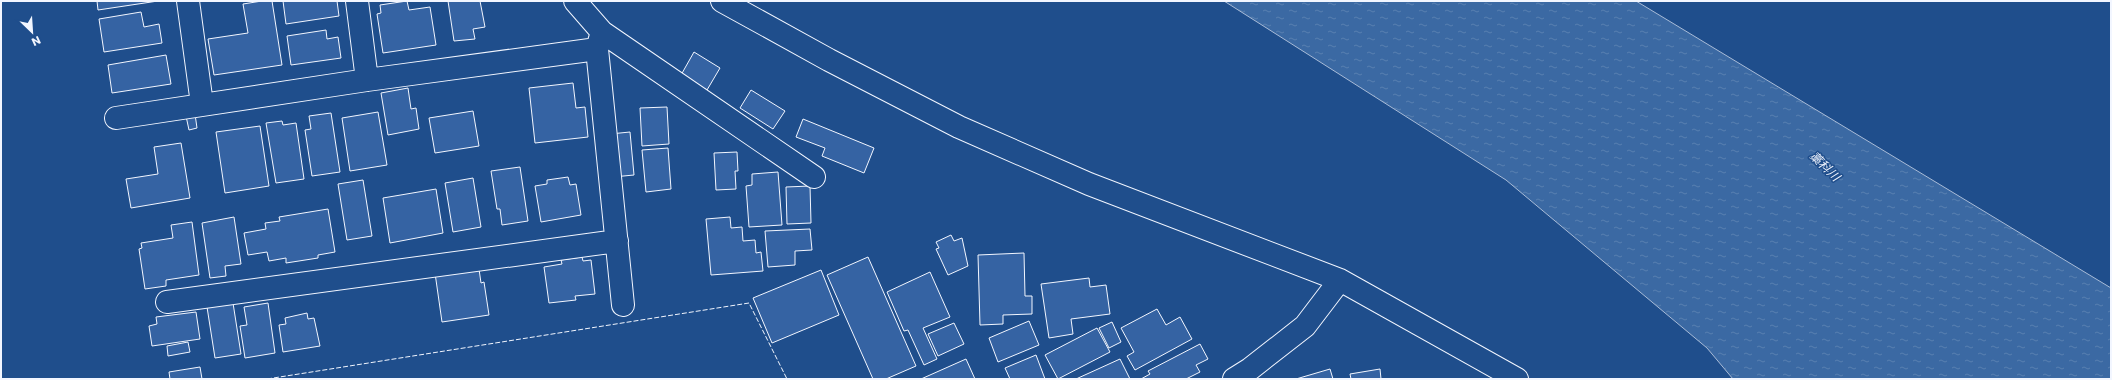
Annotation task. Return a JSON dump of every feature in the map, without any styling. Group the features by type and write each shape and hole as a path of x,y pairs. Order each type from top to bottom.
{"street":[{"path":"188,1 202,104"},
{"path":"357,1 368,80"},
{"path":"575,1 600,41 814,177"},
{"path":"722,1 830,60 959,127 1089,184 1340,280 1517,379"},
{"path":"116,118 368,80 600,41"},
{"path":"600,41 623,305"},
{"path":"167,302 617,241"},
{"path":"1234,379 1250,369 1305,326 1340,280"}],"water":[{"name":"藁科川","path":"1224,1 1636,1 2111,288 2111,379 1733,379 1707,348 1506,180"}],"building":[{"path":"97,1 158,1 98,10"},
{"path":"272,1 282,65 214,75 208,39 248,33 243,4"},
{"path":"283,1 337,1 339,16 286,24"},
{"path":"407,1 409,10 430,7 436,45 383,53 377,14 381,13 380,5"},
{"path":"448,1 480,1 485,27 473,29 475,39 454,41"},
{"path":"141,12 144,27 159,24 162,43 104,52 99,19"},
{"path":"326,30 327,39 338,37 341,58 291,65 287,36"},
{"path":"694,52 720,68 707,90 681,75"},
{"path":"166,55 171,84 112,93 108,65"},
{"path":"573,83 576,108 585,107 588,137 535,143 529,88"},
{"path":"408,88 411,109 416,108 419,129 388,135 381,93"},
{"path":"751,90 785,111 773,129 740,108"},
{"path":"667,107 669,144 642,146 640,108"},
{"path":"473,111 479,146 435,153 429,118"},
{"path":"378,112 387,165 350,171 342,118"},
{"path":"331,113 340,172 312,176 305,130 311,129 309,116"},
{"path":"195,114 197,128 189,130 186,116"},
{"path":"803,119 874,148 864,173 822,156 825,148 796,137"},
{"path":"282,121 283,125 296,123 304,179 276,183 266,123"},
{"path":"260,126 269,186 225,193 216,132"},
{"path":"630,132 634,175 613,177 610,134"},
{"path":"181,143 190,198 131,208 126,179 158,174 154,147"},
{"path":"668,148 671,189 646,192 642,150"},
{"path":"737,152 738,171 735,171 736,189 716,190 714,153"},
{"path":"520,167 528,221 502,225 500,209 497,209 491,171"},
{"path":"778,172 782,225 749,227 746,186 752,185 752,174"},
{"path":"568,177 570,185 576,184 581,215 541,222 535,186 547,184 547,180"},
{"path":"473,178 481,227 453,232 445,183"},
{"path":"363,180 372,236 347,240 338,184"},
{"path":"810,186 811,223 787,224 786,187"},
{"path":"436,189 443,233 390,243 383,198"},
{"path":"328,209 335,252 318,255 318,258 286,263 286,258 269,261 267,252 248,255 244,233 266,229 265,223 280,221 279,217"},
{"path":"234,217 241,264 225,266 226,276 210,278 202,223"},
{"path":"730,217 731,228 742,227 743,241 755,240 756,253 761,252 763,271 711,275 706,219"},
{"path":"192,222 199,275 166,280 166,286 145,289 139,249 142,248 141,243 173,238 171,225"},
{"path":"810,229 812,250 795,251 795,265 768,267 765,231"},
{"path":"951,235 954,241 962,238 968,266 948,275 936,249 939,248 936,242"},
{"path":"1024,253 1025,296 1032,296 1032,314 1003,315 1003,324 980,325 978,255"},
{"path":"582,257 583,261 591,260 595,294 575,296 576,300 549,303 544,267 562,264 561,260"},
{"path":"868,257 916,366 886,379 873,379 827,275"},
{"path":"479,269 481,283 484,282 489,315 442,322 435,273"},
{"path":"821,270 839,315 772,343 753,298"},
{"path":"930,272 950,317 923,328 937,359 924,365 908,330 904,331 887,292"},
{"path":"1089,278 1090,287 1106,285 1110,314 1071,319 1073,334 1049,338 1041,284"},
{"path":"233,303 241,354 215,358 207,307"},
{"path":"268,303 275,353 245,358 240,326 247,325 244,307"},
{"path":"1157,309 1166,325 1180,317 1192,339 1135,370 1127,356 1134,352 1121,328"},
{"path":"196,312 200,339 152,346 149,326 157,324 156,317"},
{"path":"307,313 308,319 314,318 320,346 283,352 279,325 286,324 285,318"},
{"path":"1029,321 1039,345 998,362 989,338"},
{"path":"1112,322 1121,342 1109,348 1099,328"},
{"path":"954,323 964,344 938,356 928,334"},
{"path":"1097,328 1110,352 1058,379 1045,355"},
{"path":"188,342 190,352 168,356 167,346"},
{"path":"1200,344 1208,359 1196,365 1200,372 1186,379 1141,379 1150,374 1148,371"},
{"path":"1036,355 1045,379 1010,379 1005,368"},
{"path":"966,359 975,379 921,379"},
{"path":"1120,359 1130,379 1076,379"},
{"path":"200,367 202,379 170,379 169,372"},
{"path":"1330,369 1333,379 1296,379"},
{"path":"1380,369 1381,379 1351,379 1350,374"}],"fence":[{"path":"267,379 749,303 787,379"}]}
